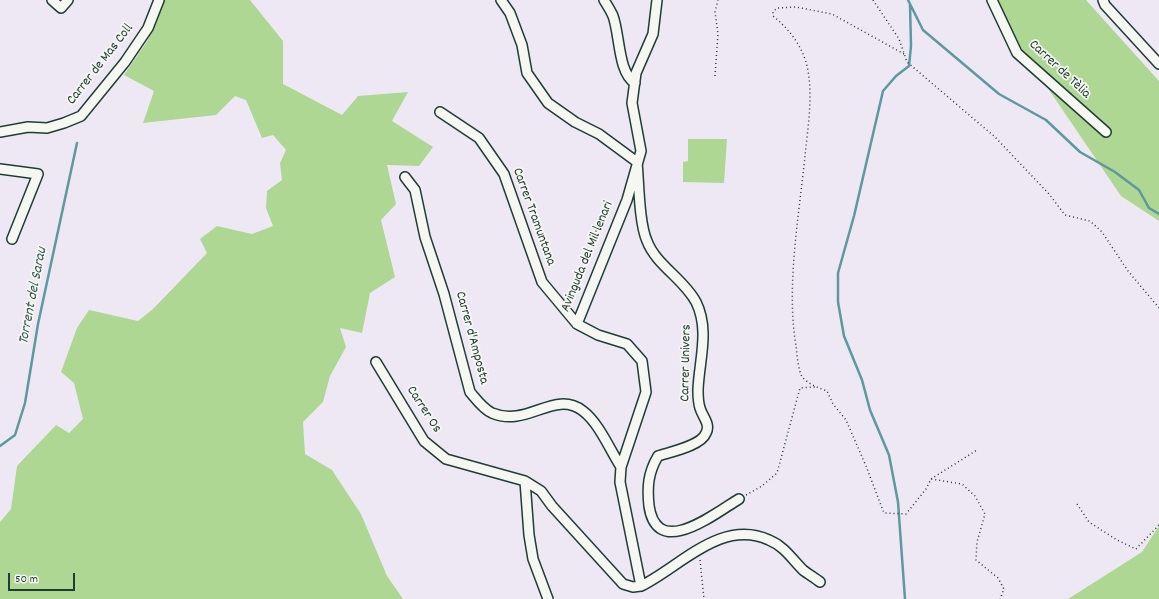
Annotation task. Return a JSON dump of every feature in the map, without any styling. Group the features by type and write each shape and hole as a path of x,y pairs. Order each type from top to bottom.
{"street":[{"path":"52,0 61,8 68,0"},
{"name":"Carrer de Mas Coll","path":"0,132 28,127 47,128 64,124 81,116 125,62 148,28 159,0"},
{"path":"501,0 510,13 522,45 528,74 548,103 575,122 599,134 637,162"},
{"path":"604,0 613,16 623,68 629,80 635,83"},
{"name":"Avinguda del Mil·lenari","path":"641,586 620,482 621,467 646,392 642,361 627,344 598,335 577,324 627,200 641,151 632,103 636,73 653,34 657,0"},
{"name":"Carrer de Tèlia","path":"992,0 1017,53 1106,132"},
{"path":"1103,0 1105,6 1159,64"},
{"name":"Carrer Tramuntana","path":"440,112 479,138 504,174 542,282 577,324"},
{"name":"Carrer Univers","path":"637,162 640,201 646,239 650,250 692,296 701,318 703,354 698,389 700,409 707,422 707,433 700,442 658,456 651,469 648,483 652,518 658,527 669,532 686,529 739,499"},
{"path":"0,169 38,174 12,239"},
{"name":"Carrer d'Amposta","path":"405,178 415,190 425,237 444,294 470,392 480,403 493,413 519,417 557,404 565,403 574,405 593,420 621,467"},
{"name":"Carrer Os","path":"376,362 424,441 446,460 525,481"},
{"path":"525,481 541,491 552,506 623,584 633,587 641,586 656,579 699,548 726,538 740,535 769,540 783,548 802,569 820,582"},
{"path":"525,481 528,535 533,559 548,599"}],"path":[{"path":"715,76 718,34 715,12 718,0"},
{"path":"873,0 899,39 907,62 995,137 1048,194 1065,215 1090,221 1102,232 1128,271 1159,308"},
{"path":"904,54 832,14 796,7 777,8 774,12 773,16 782,23 798,43 806,62 809,81 808,125 796,241 792,320 802,377 815,387 827,391 833,404 846,420 884,513 906,514 926,489 931,479 977,450"},
{"path":"739,499 762,486 777,473 800,388 815,387"},
{"path":"931,479 962,484 975,496 982,508 985,514 977,542 976,560 998,578 1004,590 1000,599"},
{"path":"1077,504 1089,522 1136,550 1159,525"},
{"path":"699,548 704,599"}],"green space":[{"path":"163,0 250,0 283,41 283,84 342,115 358,96 408,92 392,121 433,147 419,166 387,165 396,204 381,220 395,277 370,293 362,333 340,328 346,347 330,376 323,402 303,422 305,454 332,470 361,514 387,576 403,599 0,599 0,522 11,509 17,466 56,425 69,433 83,419 74,383 61,372 77,328 89,310 138,321 153,309 207,253 200,239 217,226 252,234 273,226 266,208 267,191 282,180 280,163 286,150 273,135 262,138 246,100 235,96 216,115 143,123 154,91 124,75 148,40"},
{"path":"988,0 1086,0 1159,81 1159,221 1121,196"},
{"path":"688,139 727,139 724,183 683,182 683,162 688,161"},
{"path":"1159,526 1159,599 1068,599 1142,552"}],"waterway":[{"path":"908,0 923,30 999,94 1046,120 1080,152 1115,172 1139,190 1149,208 1159,214"},
{"path":"905,599 898,502 889,455 870,410 862,380 844,336 838,302 838,273 854,216 883,91 896,76 909,66 911,46 910,5"},
{"name":"Torrent del Sarau","path":"0,446 15,435 25,403 38,324 77,143"}]}
